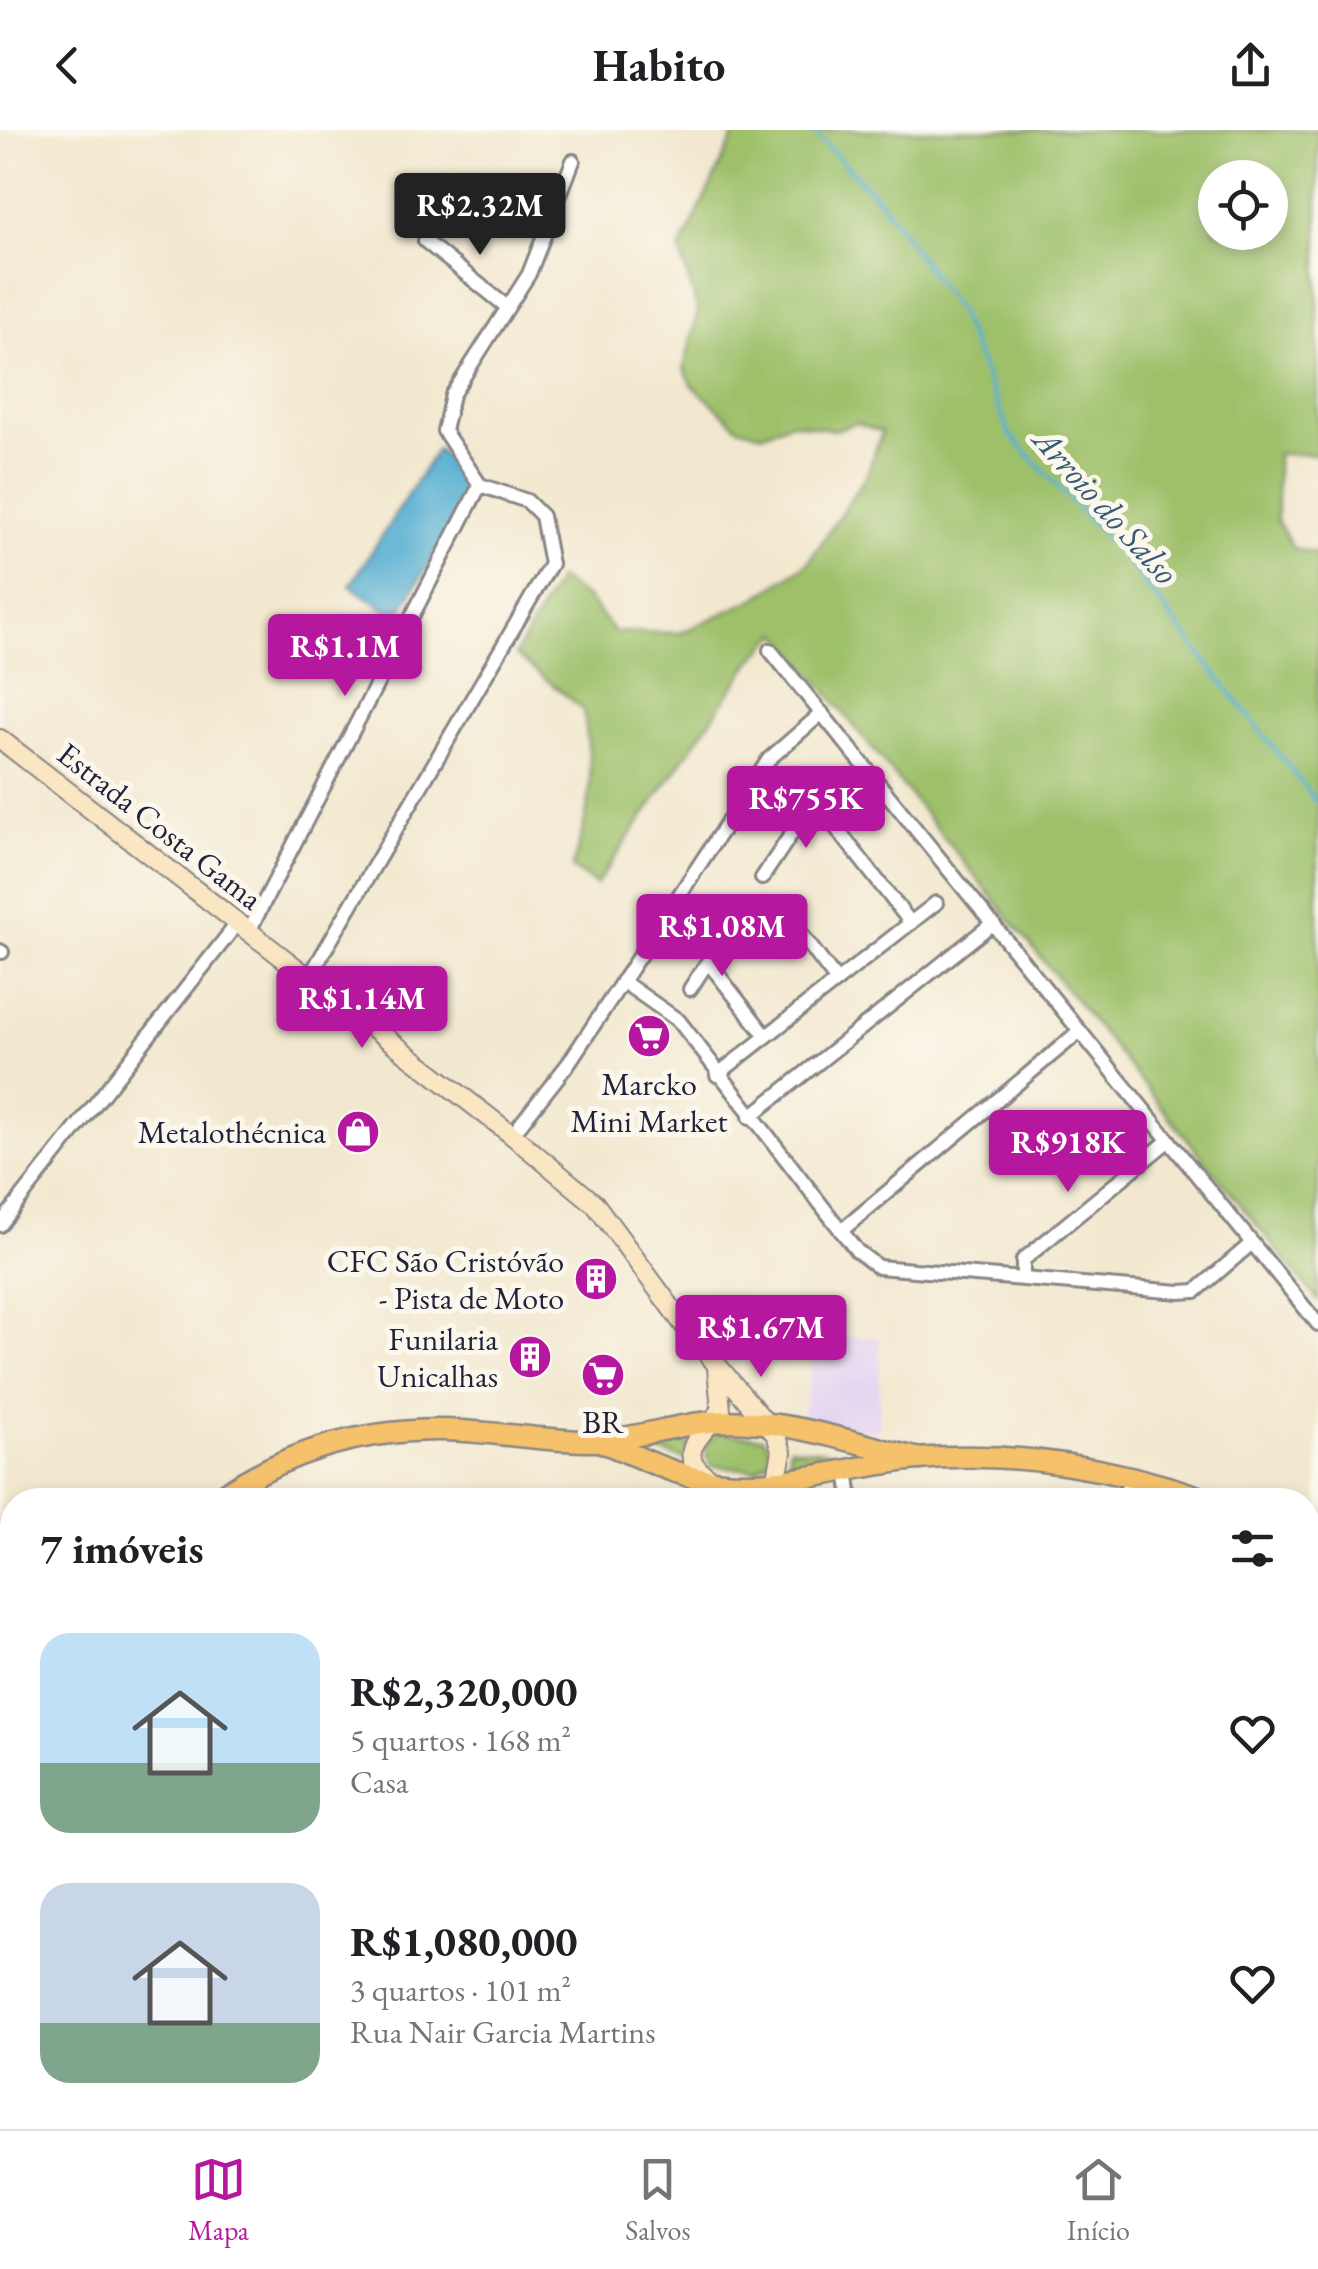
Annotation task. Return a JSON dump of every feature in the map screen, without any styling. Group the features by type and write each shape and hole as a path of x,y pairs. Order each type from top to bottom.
{"main road":[{"name":"Estrada Costa Gama","path":"0,739 512,1135 606,1218 717,1368 768,1425"},
{"path":"714,1482 699,1470 692,1452 697,1434 712,1422 722,1404 717,1368"},
{"path":"234,1488 274,1463 343,1440 438,1430 598,1440 712,1422 768,1425 920,1459"},
{"path":"768,1425 782,1452 773,1488"},
{"path":"598,1440 682,1474 758,1488"},
{"path":"779,1488 847,1469 920,1459 1016,1460 1138,1476 1173,1488"}],"street":[{"path":"308,980 552,564 542,516 527,501 480,485 444,431 452,395 539,252 573,160"},
{"path":"425,242 508,308"},
{"path":"0,1224 242,929 480,485"},
{"path":"770,650 1318,1324"},
{"path":"512,1135 568,1064 768,759 822,713"},
{"path":"793,773 910,923"},
{"path":"762,878 814,800"},
{"path":"717,1074 936,903"},
{"path":"790,921 837,980"},
{"path":"750,1117 992,924"},
{"path":"690,989 718,946"},
{"path":"708,962 766,1036"},
{"path":"622,981 679,1021 842,1232 878,1268 1196,1291 1252,1243"},
{"path":"842,1232 1080,1032"},
{"path":"1022,1278 1023,1260 1169,1140"},
{"path":"847,1469 850,1488"},
{"path":"1128,1488 1138,1476"},
{"path":"714,1482 719,1488"}],"shaded area":[{"path":"817,1335 880,1338 879,1431 801,1424"}],"green space":[{"path":"737,130 1318,130 1318,454 1277,454 1277,520 1293,548 1318,554 1318,1301 779,633 753,659 596,885 572,868 590,789 583,709 515,655 558,579 588,599 614,632 680,633 755,599 808,563 867,474 882,432 857,423 834,430 790,422 762,434 738,427 693,386 684,368 698,311 680,250"},
{"path":"718,1433 763,1437 771,1450 769,1461 756,1470 711,1466 703,1447"},
{"path":"690,1435 687,1460 633,1444"},
{"path":"789,1447 858,1455 860,1463 788,1472"}],"water":[{"path":"437,449 454,464 469,497 402,609 389,612 350,586"}],"waterway":[{"name":"Arroio do Salso","path":"812,130 880,201 958,311 1010,435 1123,556 1318,804"}],"place":[{"name":"Marcko Mini Market","path":"649,1036"},
{"name":"Metalothécnica","path":"358,1132"},
{"name":"CFC São Cristóvão - Pista de Moto","path":"596,1279"},
{"name":"Funilaria Unicalhas","path":"530,1357"},
{"name":"BR","path":"603,1375"}]}
